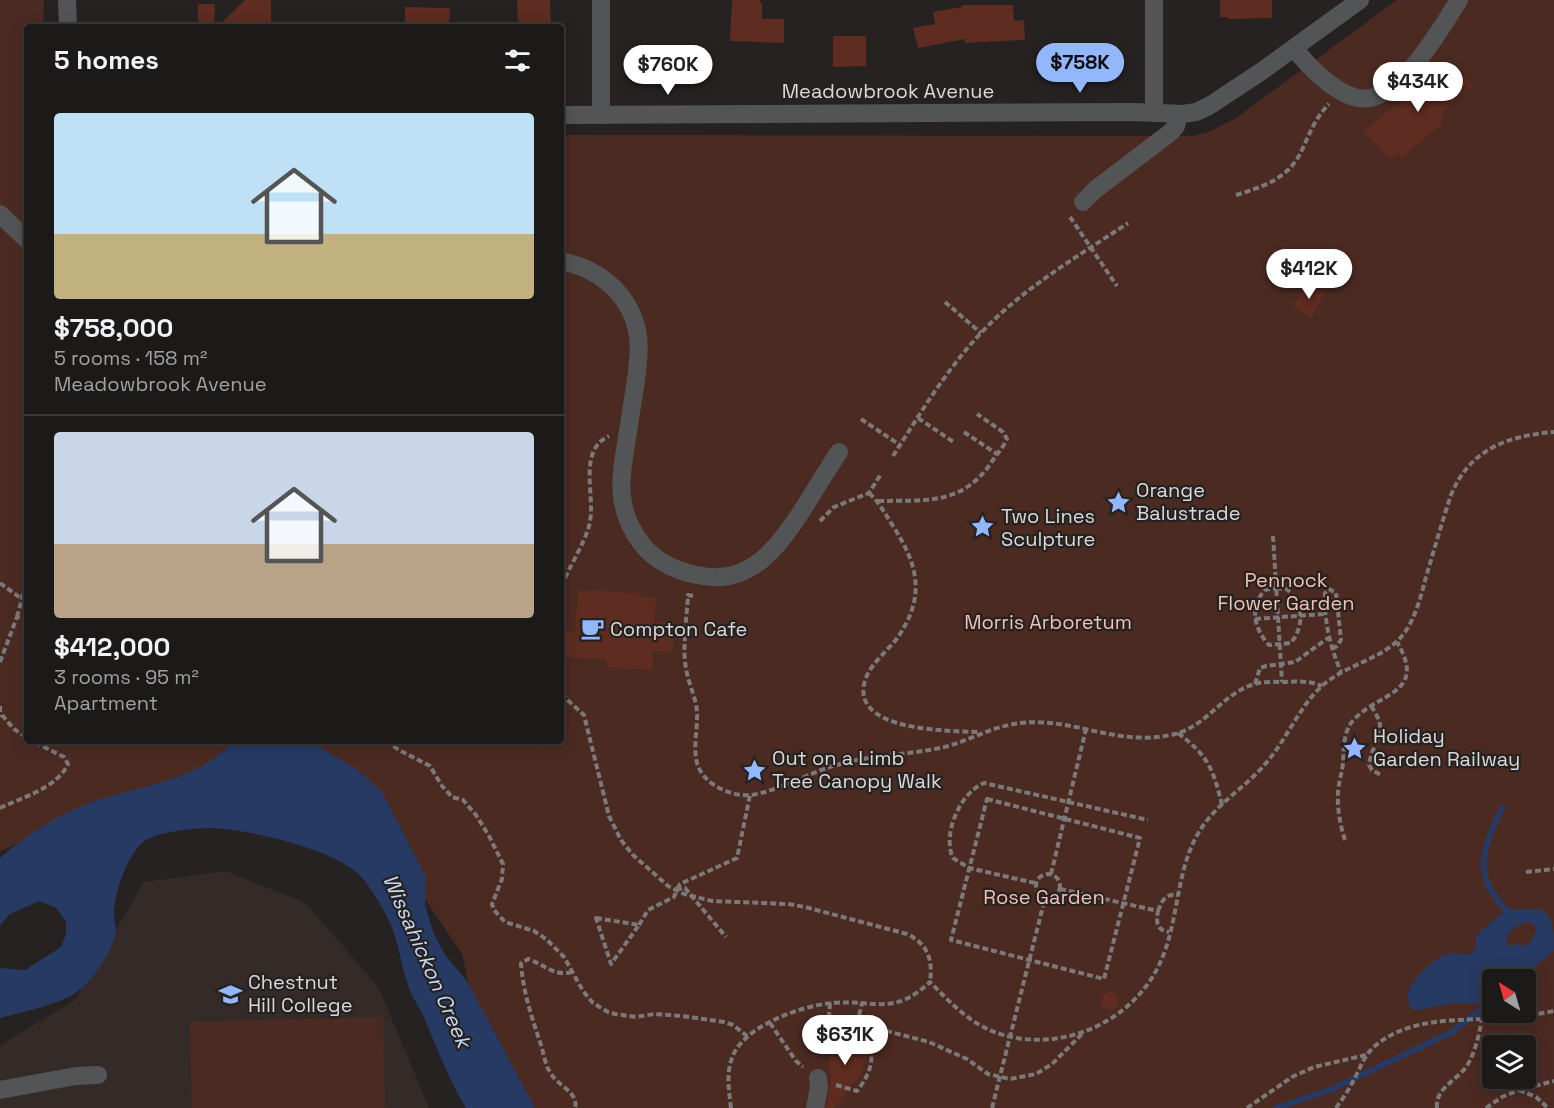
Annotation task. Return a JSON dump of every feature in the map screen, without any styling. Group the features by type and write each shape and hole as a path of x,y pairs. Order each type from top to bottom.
{"street":[{"path":"68,0 68,24"},
{"path":"601,0 601,115"},
{"path":"1154,0 1154,113"},
{"name":"Meadowbrook Avenue","path":"564,115 1179,114 1196,112 1209,106 1294,48 1360,0"},
{"path":"1294,48 1309,67 1344,93 1359,98 1375,97 1390,89 1408,71 1436,37 1459,0"},
{"path":"1083,202 1096,189 1171,132 1176,126 1179,114"},
{"path":"0,214 24,237"},
{"path":"564,262 591,270 605,279 620,295 631,312 639,338 639,351 620,483 624,514 644,548 666,564 694,575 721,577 743,571 762,560 785,536 839,452"},
{"path":"0,1090 76,1076 98,1075"},
{"path":"815,1108 819,1088 818,1078"}],"path":[{"path":"1236,195 1280,178 1300,155 1321,112 1344,93"},
{"path":"1065,209 1117,286"},
{"path":"892,456 955,363 981,333 1031,288 1128,224"},
{"path":"945,302 981,333"},
{"path":"878,501 939,499 952,496 975,483 1005,444 1006,435 977,414"},
{"path":"918,418 955,443"},
{"path":"861,419 900,445"},
{"path":"964,432 997,454"},
{"path":"930,982 969,1018 988,1029 1010,1037 1034,1041 1055,1040 1084,1033 1109,1020 1134,1002 1160,964 1191,843 1205,822 1268,762 1312,696 1322,686 1341,672 1397,642 1411,624 1456,483 1472,463 1482,454 1519,436 1554,432"},
{"path":"564,580 589,528 592,508 591,456 602,439 612,435 627,435"},
{"path":"881,474 869,493 878,501 908,552 913,564 915,590 910,614 904,627 866,677 863,693 875,712 896,723 934,731 982,732"},
{"path":"1273,536 1282,682"},
{"path":"0,583 22,599"},
{"path":"1287,589 1298,603 1301,616 1298,634 1291,643 1269,645 1256,627 1256,604 1265,590 1287,589"},
{"path":"1332,649 1341,640 1336,593 1333,589 1329,589 1325,593 1324,614 1328,638 1332,649 1341,672"},
{"path":"0,662 24,591"},
{"path":"1255,619 1324,614"},
{"path":"17,617 24,616"},
{"path":"687,622 685,666 697,711 698,767 707,779 734,794 750,795 765,792 837,764 942,748 1010,724 1036,722 1065,724 1135,739 1158,738 1196,725 1231,697 1255,684 1312,682 1322,686"},
{"path":"1255,684 1260,669 1295,662 1328,638"},
{"path":"1345,840 1341,827 1338,793 1346,733 1360,714 1395,693 1404,681 1408,672 1407,662 1397,642"},
{"path":"564,697 584,715 609,816 621,840 633,855 668,886 684,894 712,901 788,904 805,907 907,934 916,939 929,955 932,969 930,982 916,995 899,1003 879,1006 862,1003 830,1003 790,1014 750,1034 738,1045 728,1072 731,1108"},
{"path":"0,706 1,716 24,736"},
{"path":"1371,706 1379,717 1380,734 1369,765 1372,770 1381,775"},
{"path":"1051,874 1086,729"},
{"path":"1178,733 1204,756 1213,772 1222,805"},
{"path":"0,808 53,782 64,773 68,764 64,756 38,744"},
{"path":"390,744 430,766 436,779 445,790 452,796 463,800 476,815 503,864 502,879 492,904 494,910 505,922 534,931 542,936 564,957 590,1000 608,1012 636,1017 654,1014 705,1018 733,1025 747,1036"},
{"path":"1035,883 969,868 953,858 948,841 952,824 975,787 984,783 1148,820"},
{"path":"639,925 596,918 611,964 639,925 648,910 674,897 680,884 737,858 750,795"},
{"path":"987,799 1063,818 1140,838 1104,979 951,940 987,799"},
{"path":"1526,872 1554,869"},
{"path":"1051,874 1058,880 1060,889 1054,897 1045,898 1037,892 1035,883 1041,875 1051,874"},
{"path":"678,889 685,888 726,937"},
{"path":"1060,889 1158,911"},
{"path":"1169,932 1160,929 1157,925 1158,911 1164,898 1178,895"},
{"path":"992,1108 1045,898"},
{"path":"572,972 563,974 553,972 528,959 521,963 522,982 529,1009 550,1072 564,1089 575,1096 577,1101 575,1108"},
{"path":"830,1003 829,1016 949,1050 988,1074 1000,1077 1020,1078 1036,1074 1052,1064 1084,1033"},
{"path":"857,1024 862,1003"},
{"path":"1336,1108 1367,1055 1387,1038 1428,1023 1554,1011"},
{"path":"1437,1108 1437,1102 1443,1089 1460,1074 1471,1059 1480,1019"},
{"path":"1247,1108 1299,1074 1314,1067 1367,1055"},
{"path":"1486,1108 1519,1090 1554,1081"},
{"path":"1519,1090 1536,1097 1548,1108"}],"shaded area":[{"name":"Chestnut Hill College","path":"225,871 306,903 379,988 429,1108 0,1108 0,1045 75,1000 144,882"}],"green space":[{"name":"Morris Arboretum","path":"0,0 44,0 43,24 24,24 24,744 564,744 564,135 1193,136 1209,132 1236,118 1397,0 1554,0 1554,1108 499,1108 495,1102 462,954 390,847 92,814 0,851"},
{"path":"383,1017 385,1108 192,1108 190,1022"}],"water":[{"name":"Wissahickon Creek","path":"230,744 315,744 359,771 382,792 426,877 425,905 434,934 445,955 467,981 535,1108 466,1108 447,1073 411,992 389,921 365,881 354,870 317,851 272,837 249,833 213,828 197,829 169,832 146,840 133,854 119,884 114,915 116,931 114,939 107,956 95,973 83,987 69,997 40,1008 0,1018 0,968 25,970 61,947 66,934 66,922 56,908 39,901 10,914 0,925 0,858 31,833 65,814 108,797 185,774 219,755"},
{"path":"1540,909 1551,921 1554,950 1532,969 1482,969 1482,1004 1454,1003 1418,1010 1411,1009 1408,998 1410,989 1425,969 1446,954 1471,954 1475,949 1476,935 1506,910","holes":["1528,922 1533,924 1537,930 1530,943 1524,946 1520,944 1508,946 1506,940 1509,933 1521,924"]}],"building":[{"path":"245,0 271,0 271,24 220,24"},
{"path":"517,0 550,0 551,24 518,24"},
{"path":"732,0 760,0 762,19 784,19 784,43 730,41"},
{"path":"1220,0 1272,0 1272,18 1228,19 1228,17 1220,17"},
{"path":"198,4 215,4 214,24 198,24"},
{"path":"962,5 1013,5 1014,21 1024,20 1025,40 965,43 965,39 918,48 913,28 935,24 933,12 962,7"},
{"path":"405,7 450,8 449,24 405,24"},
{"path":"833,36 866,36 866,66 833,67"},
{"path":"1455,65 1473,86 1443,111 1442,124 1401,158 1397,153 1389,159 1364,131 1440,68 1445,74"},
{"path":"1306,284 1325,294 1311,317 1293,307"},
{"path":"578,590 639,593 639,597 656,598 654,622 669,622 669,625 673,625 673,650 653,651 652,670 606,667 606,659 564,657 564,631 575,631"},
{"path":"1110,992 1116,995 1119,1001 1116,1007 1110,1010 1104,1007 1101,1001 1104,995"},
{"path":"839,1031 859,1034 858,1038 865,1046 866,1057 862,1073 834,1108 826,1108 831,1079 829,1064"}],"waterway":[{"path":"1502,808 1487,843 1484,866 1490,889 1502,906 1512,912"},
{"path":"1276,1108 1330,1090 1452,1032 1482,1007"}],"place":[{"name":"Orange Balustrade","path":"1118,502"},
{"name":"Two Lines Sculpture","path":"983,527"},
{"name":"Compton Cafe","path":"592,629"},
{"name":"Holiday Garden Railway","path":"1355,748"},
{"name":"Out on a Limb Tree Canopy Walk","path":"754,770"},
{"name":"Chestnut Hill College","path":"230,994"}],"park label":[{"name":"Pennock Flower Garden","path":"1286,592"},
{"name":"Rose Garden","path":"1044,897"}]}
